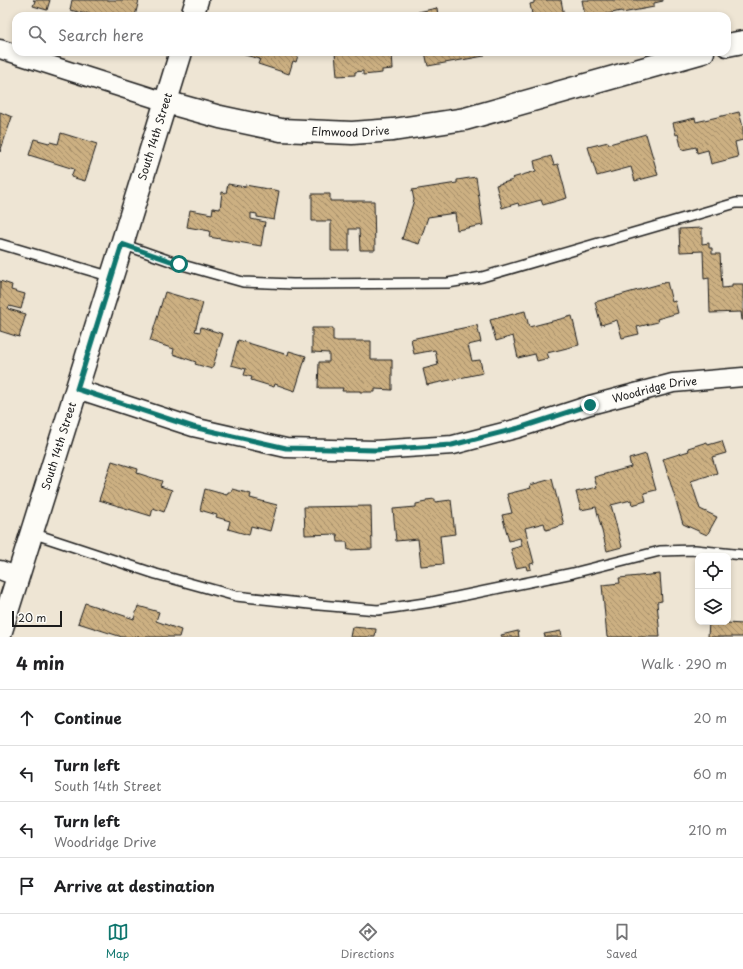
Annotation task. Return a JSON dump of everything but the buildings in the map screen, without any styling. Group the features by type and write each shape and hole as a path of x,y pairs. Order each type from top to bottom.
{"main road":[{"path":"193,12 197,0"},
{"path":"731,44 743,42"},
{"name":"South 14th Street","path":"0,634 9,574 32,533 180,56"},
{"name":"Elmwood Drive","path":"166,102 220,117 281,130 352,133 393,130 465,119 689,56"}],"street":[{"name":"Elmwood Drive","path":"0,49 12,53"},
{"name":"Elmwood Drive","path":"22,56 166,102"},
{"name":"Woodridge Drive","path":"77,389 193,427 286,448 375,450 452,445 519,428 590,405 673,383 743,377"}],"lane":[{"path":"122,244 179,264 243,282 293,284 448,283 482,277 736,203 743,203"},
{"path":"0,244 112,276"},
{"path":"32,533 156,574 236,596 319,606 378,610 432,602 573,573 660,551 695,550 743,554"}],"route":[{"path":"179,264 122,244 77,389 193,427 286,448 375,450 452,445 519,428 590,405"}]}
